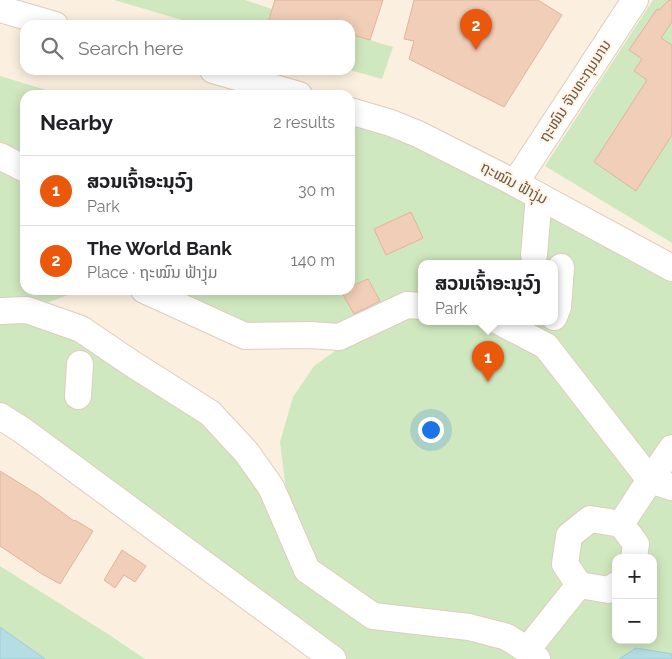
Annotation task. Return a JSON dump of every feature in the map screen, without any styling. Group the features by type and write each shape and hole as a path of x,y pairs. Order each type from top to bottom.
{"street":[{"name":"ຖະໜົນ ຈັນທະກຸມມານ","path":"515,183 635,0"},
{"path":"0,9 38,20"},
{"path":"229,75 282,90"},
{"name":"ຖະໝົນ ຟ້າງຸ່ມ","path":"355,112 391,123 418,134 515,183 672,268"},
{"path":"0,156 20,167"},
{"path":"534,255 539,196"},
{"path":"558,307 561,267"},
{"path":"155,295 245,336 310,335 339,337 407,305 418,306"},
{"path":"0,311 27,310 81,329 210,413 248,453 271,487 307,570 373,616 469,627 507,637 532,654 579,585"},
{"path":"506,325 546,346 661,484"},
{"path":"546,346 552,325"},
{"path":"78,396 80,364"},
{"path":"0,416 22,430 333,659"},
{"path":"621,524 661,484 672,448"},
{"path":"612,588 609,590 579,585 565,564 568,536 590,519 621,524 636,544 635,554"}],"green space":[{"path":"114,0 245,0 272,9 268,20 182,20"},
{"path":"653,0 672,0 672,243 545,166"},
{"path":"355,36 393,47 382,79 355,71"},
{"path":"0,76 46,90 20,90 20,295 68,295 28,310 210,413 287,499 280,442 293,397 314,366 342,346 245,336 155,295 355,295 355,113 672,268 672,659 333,659 0,416"},
{"path":"0,566 145,659 45,659 0,627"}],"water":[{"path":"0,627 45,659 0,659"},
{"path":"636,648 672,654 672,659 619,659"}],"building":[{"path":"275,0 383,0 370,40 355,36 355,20 269,20"},
{"path":"414,0 538,0 562,15 504,107 409,59 414,41 404,39"},
{"path":"669,0 672,0 672,22 661,38 672,45 672,135 636,191 594,162 647,80 634,71 642,59 629,50 657,9 659,10"},
{"path":"411,212 423,238 386,255 374,229"},
{"path":"368,279 380,301 354,314 343,295 355,295 355,285"},
{"path":"0,471 37,494 74,521 93,531 60,584 0,546"},
{"path":"122,550 146,566 135,582 124,575 115,588 104,580"}],"place":[{"name":"The World Bank","path":"476,50"},
{"name":"ສວນເຈົ້າອະນຸວົງ","path":"488,382"}]}
